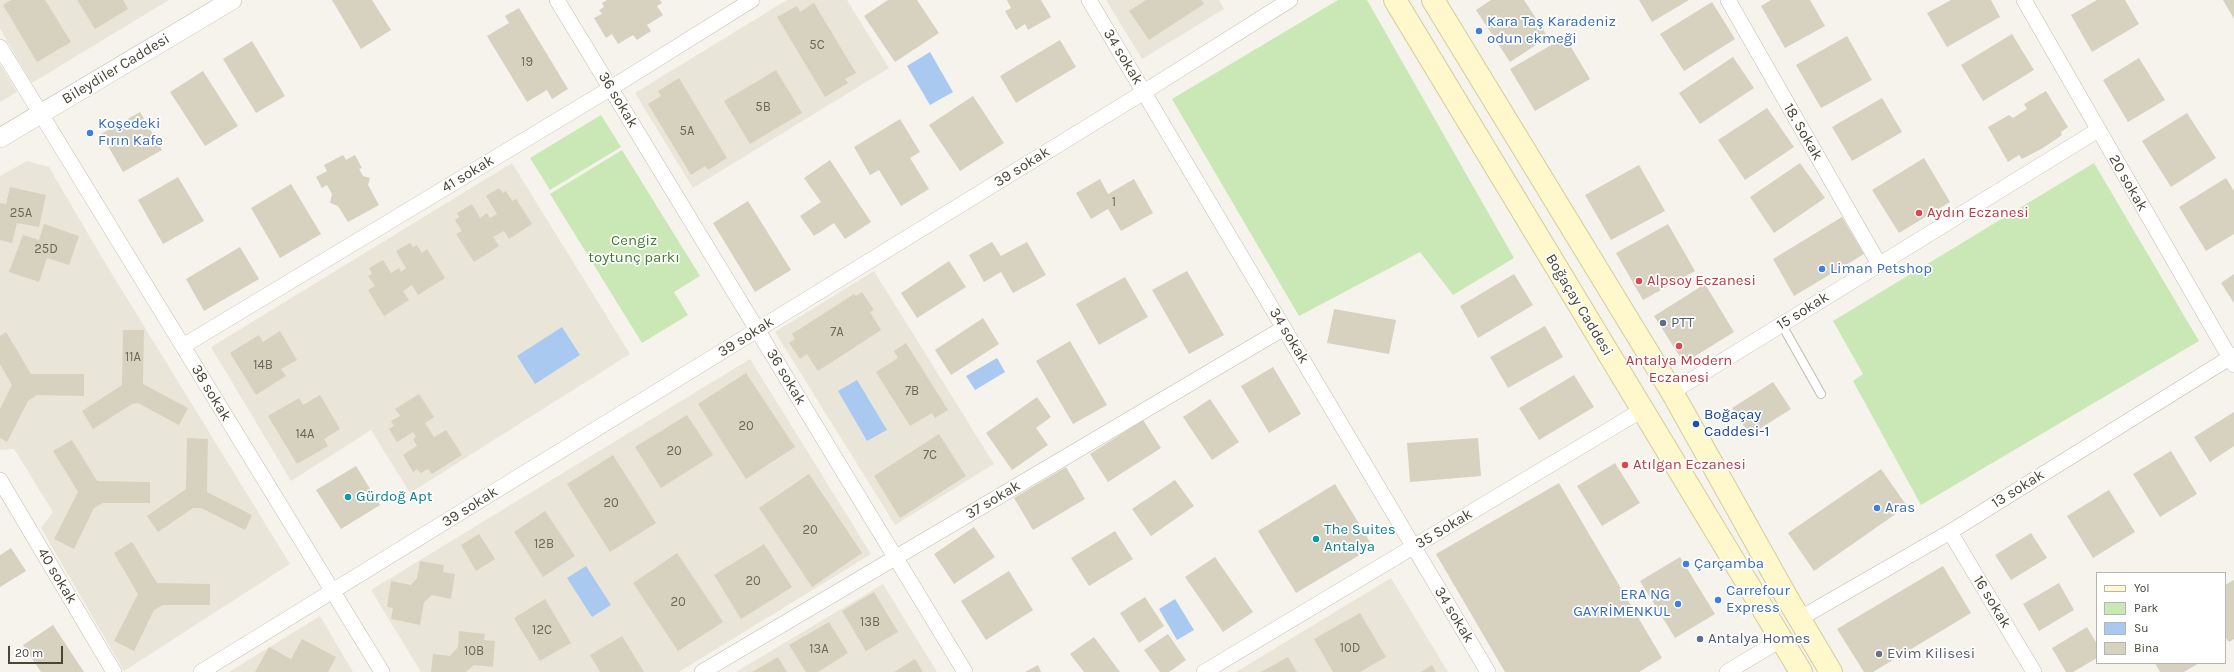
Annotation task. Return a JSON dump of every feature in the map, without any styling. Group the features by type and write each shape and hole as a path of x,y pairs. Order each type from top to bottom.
{"main road":[{"name":"Boğaçay Caddesi","path":"1394,0 1801,672"},
{"path":"1433,0 1672,392 1799,619 1831,672"}],"street":[{"name":"Bileydiler Caddesi","path":"0,138 232,0"},
{"name":"36 sokak","path":"557,0 965,672"},
{"name":"41 sokak","path":"183,346 611,88 752,0"},
{"name":"34 sokak","path":"1089,0 1488,672"},
{"name":"39 sokak","path":"201,672 1144,92 1290,0"},
{"name":"18. Sokak","path":"1728,0 1879,264"},
{"name":"20 sokak","path":"2024,0 2232,359"},
{"name":"38 sokak","path":"0,47 382,672"},
{"name":"15 sokak","path":"1672,392 2098,130"},
{"name":"37 sokak","path":"702,672 1284,328"},
{"name":"13 sokak","path":"1799,619 1950,532 2232,359"},
{"name":"35 Sokak","path":"1204,672 1642,410"},
{"name":"40 sokak","path":"0,480 114,672"},
{"name":"16 sokak","path":"1950,532 2034,672"},
{"path":"1727,672 1782,639"}],"lane":[{"path":"1782,325 1822,394"}],"shaded area":[{"path":"0,0 169,0 32,83 0,29"},
{"path":"787,0 847,0 889,68 693,188 635,93"},
{"path":"1106,0 1219,0 1224,9 1142,59"},
{"path":"0,64 17,92 0,102"},
{"path":"27,161 49,167 101,256 290,564 124,671 41,528 53,512 14,449 0,450 0,176"},
{"path":"512,163 630,354 410,493 371,430 291,481 211,347"},
{"path":"874,271 994,464 895,525 775,332"},
{"path":"750,359 871,554 679,672 421,672 371,590"},
{"path":"1391,578 1448,672 1236,672"},
{"path":"883,584 937,672 736,672"},
{"path":"320,616 353,672 229,672"}],"green space":[{"path":"1338,0 1367,0 1514,258 1453,295 1420,252 1299,316 1172,99"},
{"path":"601,115 621,147 550,190 530,158"},
{"name":"Cengiz toytunç parkı","path":"622,150 700,276 674,292 688,315 642,343 550,194"},
{"path":"2094,163 2199,341 1921,505 1853,381 1863,374 1833,321"}],"water":[{"path":"930,52 953,92 930,105 907,66"},
{"path":"562,327 580,355 535,384 517,356"},
{"path":"997,358 1005,372 975,390 966,376"},
{"path":"857,380 887,430 867,441 838,391"},
{"path":"586,566 611,605 592,617 567,578"},
{"path":"1175,599 1194,630 1177,640 1159,609"}],"building":[{"path":"11,0 45,0 71,42 37,62 3,5"},
{"path":"77,0 123,0 128,9 95,29"},
{"path":"332,0 372,0 391,30 361,49"},
{"path":"607,0 660,0 662,3 657,6 663,15 647,25 651,31 637,40 633,35 618,44 612,34 606,38 594,18 602,14 599,10 604,7 602,3"},
{"path":"888,0 917,0 939,33 895,62 864,16"},
{"path":"1007,0 1041,0 1051,17 1028,30 1025,24 1016,30 1005,11 1011,8"},
{"path":"1146,0 1201,0 1204,4 1149,40 1129,11"},
{"path":"1491,0 1524,0 1548,37 1510,62 1476,10"},
{"path":"1639,0 1689,0 1652,22"},
{"path":"1771,0 1810,0 1825,26 1785,48 1761,6"},
{"path":"1951,0 1991,0 2000,17 1947,47 1927,13"},
{"path":"2097,0 2125,0 2139,24 2092,52 2071,15"},
{"path":"2223,0 2234,0 2234,19"},
{"path":"1712,2 1735,39 1684,71 1660,34"},
{"path":"814,3 856,73 845,79 848,83 825,97 777,17 797,6 800,12"},
{"path":"519,8 568,89 552,99 547,90 527,102 487,36 509,23 505,16"},
{"path":"2012,34 2034,70 1983,101 1961,65"},
{"path":"1847,36 1872,80 1821,108 1796,65"},
{"path":"1565,37 1590,79 1535,111 1510,69"},
{"path":"1060,40 1076,67 1016,103 1000,76"},
{"path":"252,41 285,96 256,113 223,59"},
{"path":"1733,57 1754,88 1700,124 1679,93"},
{"path":"2139,58 2165,100 2128,122 2103,80"},
{"path":"776,70 802,113 750,144 724,101"},
{"path":"203,71 238,126 205,146 170,92"},
{"path":"679,78 727,158 708,170 705,166 691,175 648,104 661,96 658,91"},
{"path":"2046,91 2068,127 2061,132 2062,135 2043,148 2022,159 2019,155 2008,162 1988,127 2009,115 2013,118 2027,109 2024,104"},
{"path":"973,96 1004,143 960,171 929,125"},
{"path":"1882,98 1902,132 1852,161 1832,127"},
{"path":"1767,108 1794,147 1745,180 1718,140"},
{"path":"140,112 162,150 123,172 101,134"},
{"path":"2187,113 2216,158 2171,187 2142,141"},
{"path":"900,119 920,152 910,158 929,189 901,206 879,170 870,175 854,147"},
{"path":"343,155 346,160 355,155 362,168 359,169 363,176 370,178 368,185 379,205 348,222 338,206 330,203 332,194 327,185 322,188 316,177 327,171 324,165"},
{"path":"1924,158 1950,202 1899,233 1872,190"},
{"path":"830,160 871,222 845,239 834,223 814,236 800,216 821,202 804,178"},
{"path":"1800,163 1825,198 1774,233 1750,197"},
{"path":"1639,165 1665,211 1611,240 1585,195"},
{"path":"178,177 204,221 163,244 138,200"},
{"path":"2226,178 2234,191 2234,234 2206,251 2179,207"},
{"path":"1100,179 1108,194 1134,179 1153,213 1121,231 1108,209 1091,219 1076,193"},
{"path":"291,184 321,234 280,258 251,208"},
{"path":"10,187 46,195 39,227 17,223 12,243 0,240 0,203 6,204"},
{"path":"499,188 503,193 506,191 512,201 516,199 532,224 509,239 504,231 493,237 499,246 474,262 456,234 462,231 455,220 459,217 457,213 472,204 480,218 487,213 490,218 497,214 486,196"},
{"path":"748,201 791,270 755,292 713,223"},
{"path":"1842,217 1864,254 1794,296 1773,259"},
{"path":"44,224 79,236 69,265 47,258 39,282 9,272 23,235 39,240"},
{"path":"1668,224 1695,271 1643,300 1616,253"},
{"path":"992,242 1001,256 1027,242 1046,275 1013,293 1001,272 984,282 969,255"},
{"path":"410,243 413,247 417,245 422,253 427,249 445,278 418,295 412,285 403,291 409,300 384,316 368,290 375,286 368,276 372,274 369,268 383,260 391,273 399,268 401,272 406,268 396,251"},
{"path":"240,247 259,279 204,311 186,279"},
{"path":"949,261 966,287 917,318 901,293"},
{"path":"1187,271 1224,335 1189,354 1152,290"},
{"path":"1514,274 1533,305 1478,338 1460,306"},
{"path":"2234,274 2234,303 2221,283"},
{"path":"1125,277 1148,317 1099,345 1076,304"},
{"path":"1705,284 1734,332 1684,363 1654,316"},
{"path":"862,292 874,310 870,312 881,330 818,371 807,354 800,359 789,343 795,339 792,334 854,294 856,296"},
{"path":"1334,309 1396,320 1389,354 1327,343"},
{"path":"983,318 999,344 951,375 935,350"},
{"path":"1545,326 1563,357 1508,388 1490,357"},
{"path":"123,330 144,330 143,384 188,408 179,425 138,403 132,404 93,429 82,411 122,385"},
{"path":"280,331 297,360 281,369 286,376 256,395 230,353 259,335 263,342"},
{"path":"6,332 31,374 84,374 84,396 37,395 28,401 7,442 0,438 0,409 12,385 0,364 0,336"},
{"path":"1070,341 1107,405 1073,424 1036,361"},
{"path":"906,343 948,410 935,418 932,413 910,426 876,372 898,358 894,351"},
{"path":"1273,367 1301,414 1269,433 1241,386"},
{"path":"746,373 795,447 746,479 698,404"},
{"path":"1574,375 1594,407 1539,440 1519,408"},
{"path":"1773,382 1791,409 1750,435 1732,408"},
{"path":"419,394 434,417 425,423 434,437 446,430 462,455 432,474 428,469 421,473 417,469 413,472 403,455 417,446 413,439 416,437 413,432 397,442 389,429 394,426 391,421 400,416 395,409"},
{"path":"320,395 340,429 324,439 328,446 297,464 268,416 299,398 303,405"},
{"path":"1037,397 1051,417 1036,428 1048,445 1012,470 986,433"},
{"path":"1210,399 1239,442 1212,460 1183,417"},
{"path":"2234,412 2234,446 2210,462 2194,437"},
{"path":"687,415 713,455 661,488 635,447"},
{"path":"1143,420 1161,448 1108,482 1090,454"},
{"path":"939,434 966,476 900,518 874,476"},
{"path":"187,438 208,439 207,492 252,515 245,530 201,508 193,508 158,532 147,516 186,489"},
{"path":"1478,438 1481,476 1410,482 1407,443"},
{"path":"72,440 97,481 150,482 150,503 103,503 94,508 74,549 54,539 78,492 53,451"},
{"path":"2171,451 2197,494 2160,517 2133,474"},
{"path":"613,455 656,523 610,552 567,484"},
{"path":"1615,463 1640,503 1602,526 1577,486"},
{"name":"Gürdoğ Apt","path":"356,466 380,505 341,529 316,490"},
{"path":"1066,467 1085,499 1033,530 1014,498"},
{"path":"1881,469 1907,506 1814,571 1788,533"},
{"path":"809,474 862,553 812,587 759,508"},
{"path":"1175,480 1194,506 1151,536 1132,509"},
{"path":"1559,483 1662,658 1639,672 1505,672 1436,554"},
{"name":"The Suites Antalya","path":"1335,484 1373,547 1296,593 1258,531"},
{"path":"2109,490 2135,532 2093,558 2067,516"},
{"path":"545,511 575,556 543,577 514,532"},
{"path":"974,527 995,557 954,584 934,554"},
{"path":"1115,531 1133,559 1089,586 1071,558"},
{"path":"2031,533 2047,558 2011,580 1995,555"},
{"path":"479,534 495,559 476,571 461,545"},
{"path":"132,542 157,583 210,584 210,605 163,605 154,610 134,651 114,641 138,594 114,553"},
{"path":"764,544 792,587 741,619 714,575"},
{"path":"11,548 26,571 0,587 0,555"},
{"path":"677,553 723,622 678,651 633,583"},
{"path":"1215,557 1253,612 1223,632 1185,577"},
{"path":"1680,557 1715,614 1675,638 1640,581"},
{"path":"420,561 444,565 443,572 455,574 451,599 432,595 424,602 420,625 391,619 393,608 387,607 391,581 411,585 417,578"},
{"path":"1943,566 1971,613 1873,672 1864,672 1837,629"},
{"path":"1009,571 1033,610 986,640 961,601"},
{"path":"2234,580 2234,639 2229,642 2226,638 2226,584"},
{"path":"2059,583 2074,610 2039,631 2023,604"},
{"path":"874,592 898,632 866,651 842,611"},
{"path":"1145,597 1164,626 1139,643 1120,613"},
{"path":"545,599 571,643 540,661 514,618"},
{"path":"1360,613 1386,657 1360,672 1333,672 1314,639"},
{"path":"829,622 848,653 818,672 806,672 789,645"},
{"path":"53,625 84,672 41,672 23,645"},
{"path":"2087,627 2096,642 2096,659 2073,672 2066,672 2052,648"},
{"path":"459,631 485,634 484,640 495,641 493,667 474,665 466,672 431,672 433,654 450,656 458,647"},
{"path":"1168,634 1186,660 1169,672 1160,672 1144,650"},
{"path":"622,636 644,672 600,672 590,655"},
{"path":"1094,637 1120,672 1084,672 1070,654"},
{"path":"302,639 336,657 328,672 255,672 269,647 291,659"},
{"path":"778,657 787,672 752,672"},
{"path":"1288,657 1297,672 1261,672"},
{"path":"915,659 923,672 894,672"},
{"path":"2156,664 2197,664 2184,672 2160,672"},
{"path":"1038,665 1041,672 1025,672"},
{"path":"1432,665 1436,672 1421,672"}],"place":[{"name":"Kara Taş Karadeniz odun ekmeği","path":"1479,31"},
{"name":"Koşedeki Fırın Kafe","path":"90,133"},
{"name":"Aydın Eczanesi","path":"1919,213"},
{"name":"Liman Petshop","path":"1822,269"},
{"name":"Alpsoy Eczanesi","path":"1639,281"},
{"name":"PTT","path":"1663,323"},
{"name":"Antalya Modern Eczanesi","path":"1679,346"},
{"name":"Boğaçay Caddesi-1","path":"1696,424"},
{"name":"Atılgan Eczanesi","path":"1625,465"},
{"name":"Gürdoğ Apt","path":"348,497"},
{"name":"Aras","path":"1877,508"},
{"name":"The Suites Antalya","path":"1316,539"},
{"name":"Çarçamba","path":"1686,564"},
{"name":"Carrefour Express","path":"1718,600"},
{"name":"ERA NG GAYRİMENKUL","path":"1678,604"},
{"name":"Antalya Homes","path":"1700,639"},
{"name":"Evim Kilisesi","path":"1879,654"}]}
